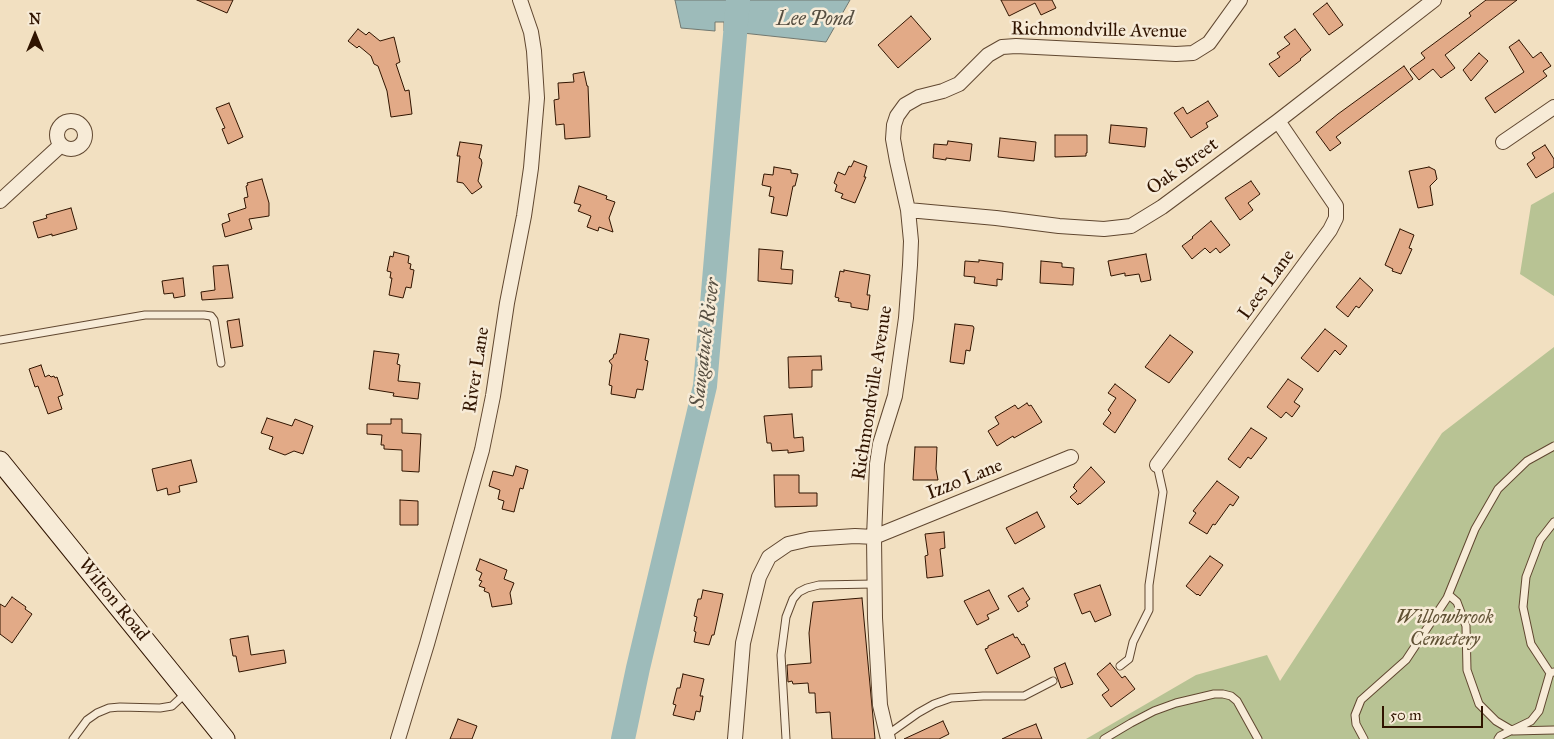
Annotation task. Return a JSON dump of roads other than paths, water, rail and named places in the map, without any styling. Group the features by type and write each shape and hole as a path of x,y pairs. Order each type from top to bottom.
{"main road":[{"name":"Wilton Road","path":"0,461 225,739"}],"street":[{"name":"River Lane","path":"398,739 482,450 524,216 532,160 536,98 534,51 531,32 520,0"},
{"name":"Richmondville Avenue","path":"887,737 880,705 874,584 874,537 876,464 880,444 895,396 906,318 911,241 908,210 896,161 894,125 897,116 905,105 919,97 943,92 959,84 988,55 1002,47 1016,46 1176,54 1193,53 1209,43 1240,0"},
{"name":"Oak Street","path":"908,210 1059,226 1104,229 1131,226 1162,208 1434,0"},
{"path":"1503,142 1554,108"},
{"name":"Lees Lane","path":"1157,465 1330,230 1336,218 1336,206 1278,121"},
{"path":"0,201 60,145"},
{"name":"Izzo Lane","path":"874,537 1071,457"},
{"path":"735,739 743,644 759,576 769,557 788,544 810,539 855,536 874,537"}],"lane":[{"path":"0,340 144,314 204,315 211,316 214,320 221,363"},
{"path":"1364,739 1356,724 1355,715 1361,700 1406,660 1449,595 1475,529 1498,489 1527,461 1554,446"},
{"path":"1120,666 1129,659 1134,642 1149,610 1149,585 1163,492 1157,465"},
{"path":"1498,739 1531,721 1538,711 1552,673 1531,644 1523,607 1526,577 1540,540 1554,522"},
{"path":"786,739 781,655 786,617 793,599 799,592 807,588 874,584"},
{"path":"1449,595 1457,602 1466,626 1467,670 1480,704 1496,721 1513,731 1554,730"},
{"path":"887,737 918,713 934,704 951,698 1024,696 1053,681"},
{"path":"73,739 88,720 97,713 109,708 160,708 172,706 188,692"},
{"path":"1104,739 1131,723 1176,703 1214,694 1231,696 1237,701 1258,739"}],"water":[{"name":"Lee Pond","path":"675,0 850,0 826,42 724,31 724,22 715,22 715,31 681,28"}],"waterway":[{"name":"Saugatuck River","path":"623,739 705,386 738,0"}],"park label":[{"name":"Willowbrook Cemetery","path":"1445,629"}]}
